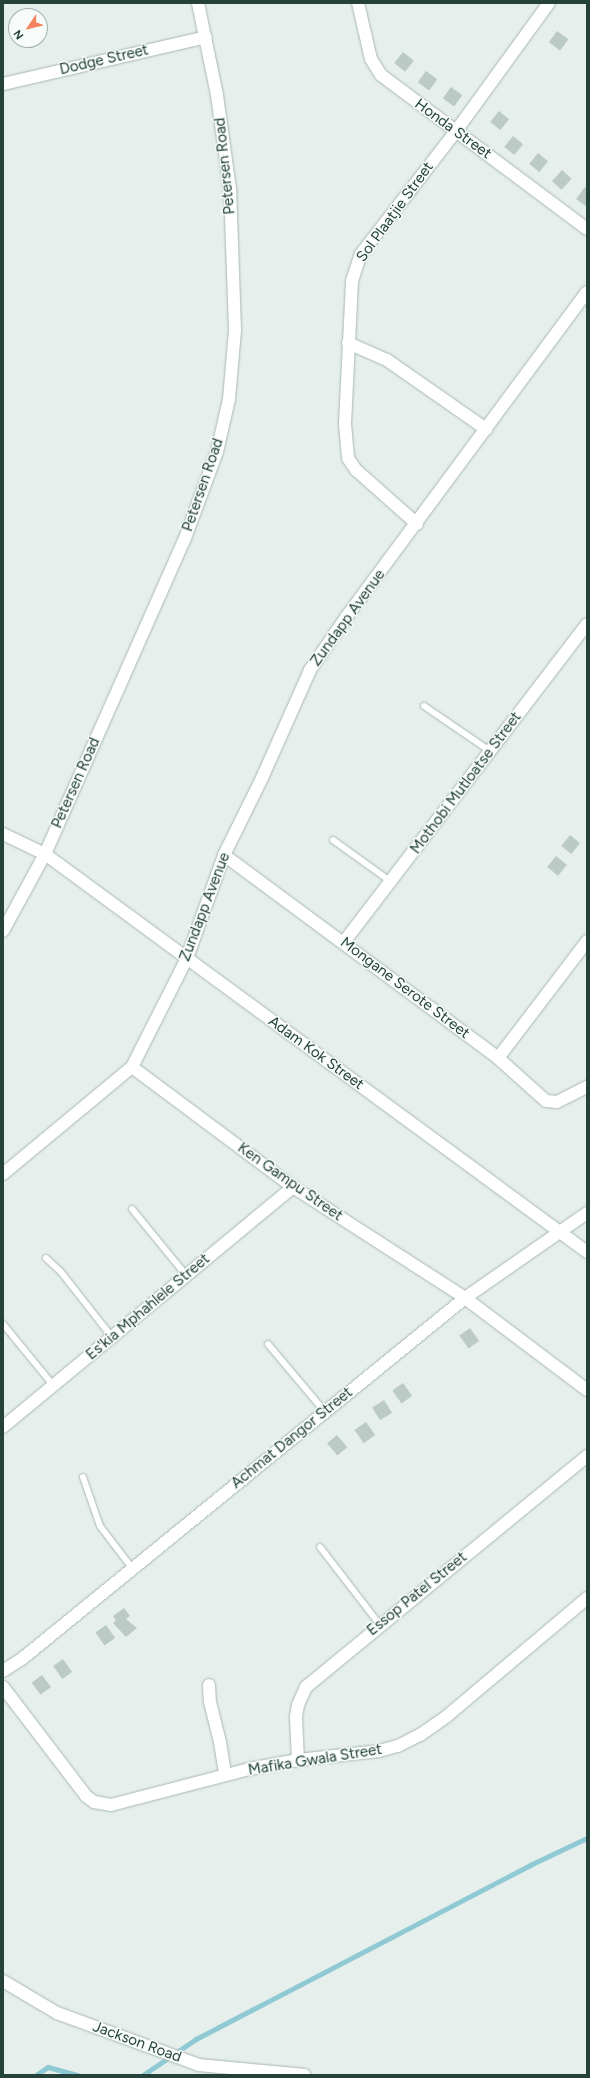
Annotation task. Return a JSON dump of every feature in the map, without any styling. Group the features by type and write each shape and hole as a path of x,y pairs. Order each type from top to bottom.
{"street":[{"name":"Petersen Road","path":"3,930 45,854 184,541 217,452 229,399 235,330 230,196 218,95 198,3"},
{"name":"Honda Street","path":"358,3 375,68 389,82 587,229"},
{"name":"Sol Plaatjie Street","path":"417,524 356,470 348,458 345,438 349,301 356,264 456,131 549,3"},
{"name":"Dodge Street","path":"3,84 206,37"},
{"name":"Zundapp Avenue","path":"132,1067 187,958 224,855 262,778 310,670 587,292"},
{"path":"348,343 387,360 486,429"},
{"name":"Mothobi Mutloatse Street","path":"344,942 587,624"},
{"name":"Adam Kok Street","path":"3,834 45,854 587,1252"},
{"name":"Mongane Serote Street","path":"224,855 344,942 498,1058 546,1101 557,1102 587,1087"},
{"path":"498,1058 587,941"},
{"path":"3,1174 132,1067"},
{"name":"Ken Gampu Street","path":"132,1067 293,1187 464,1298 587,1390"},
{"name":"Es'kia Mphahlele Street","path":"3,1427 293,1187"},
{"name":"Achmat Dangor Street","path":"3,1671 464,1298 587,1213"},
{"name":"Essop Patel Street","path":"298,1760 297,1711 306,1687 587,1456"},
{"name":"Mafika Gwala Street","path":"3,1687 78,1788 94,1802 111,1805 226,1775 298,1760 379,1751 420,1735 587,1598"},
{"path":"209,1685 210,1702 220,1742 226,1775"},
{"name":"Jackson Road","path":"3,1981 57,2013 200,2065 305,2075"}],"lane":[{"path":"424,706 490,751"},
{"path":"332,840 390,881"},
{"path":"132,1209 186,1275"},
{"path":"46,1258 61,1272 112,1337"},
{"path":"3,1324 53,1386"},
{"path":"268,1344 324,1412"},
{"path":"82,1477 100,1526 132,1568"},
{"path":"320,1547 380,1625"}],"building":[{"path":"557,31 568,39 560,51 549,42"},
{"path":"403,52 414,61 405,72 394,63"},
{"path":"426,71 437,79 429,91 418,82"},
{"path":"451,87 462,95 454,107 443,98"},
{"path":"499,111 509,119 500,130 490,122"},
{"path":"513,136 523,144 514,155 504,147"},
{"path":"538,153 548,161 539,172 529,164"},
{"path":"562,170 572,179 562,190 552,181"},
{"path":"585,187 587,189 587,207 576,199"},
{"path":"570,835 580,843 571,854 561,846"},
{"path":"556,856 567,865 558,876 547,867"},
{"path":"470,1328 479,1341 469,1349 459,1335"},
{"path":"403,1383 412,1396 402,1404 392,1390"},
{"path":"384,1400 392,1413 380,1420 372,1407"},
{"path":"366,1422 375,1435 364,1443 355,1430"},
{"path":"337,1435 347,1447 337,1456 327,1443"},
{"path":"124,1608 130,1616 126,1619 137,1628 126,1637 113,1623 116,1620 113,1616"},
{"path":"106,1625 115,1638 105,1646 95,1632"},
{"path":"63,1659 72,1672 62,1679 53,1666"},
{"path":"42,1675 51,1687 41,1695 32,1683"}],"waterway":[{"path":"143,2075 196,2039 530,1865 587,1838"},
{"path":"36,2075 48,2067 78,2075"}]}
